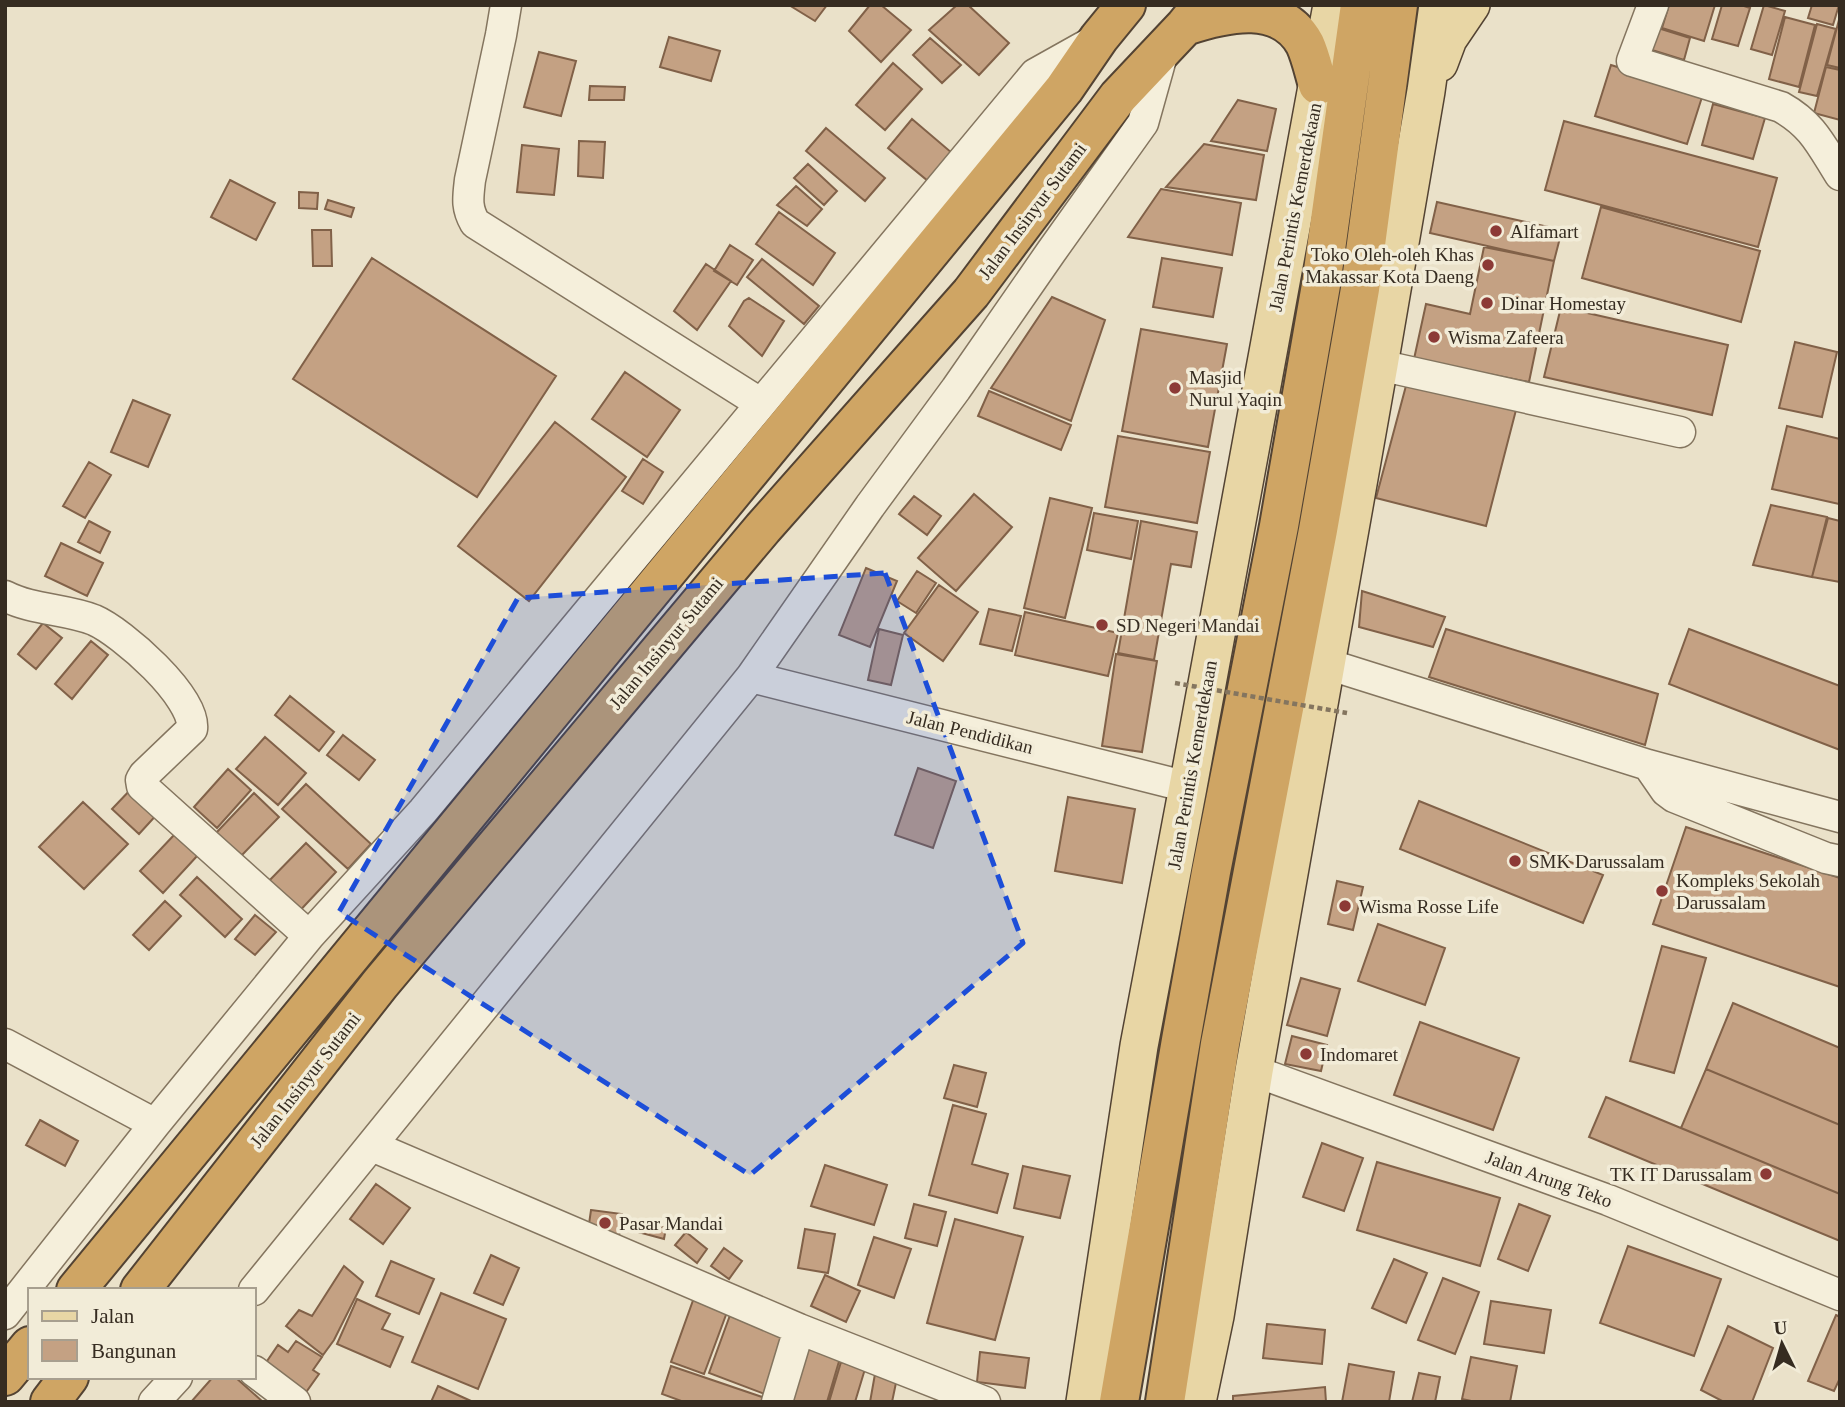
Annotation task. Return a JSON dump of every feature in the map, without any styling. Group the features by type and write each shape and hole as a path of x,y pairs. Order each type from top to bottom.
{"highway":[{"name":"Jalan Insinyur Sutami","path":"78,1288 1064,89 1099,38 1126,5"},
{"name":"Jalan Perintis Kemerdekaan","path":"1119,1402 1211,872 1279,526 1319,298 1360,5"},
{"path":"1165,1402 1220,1044 1318,530 1360,289 1398,5"},
{"path":"1184,26 1225,12 1269,11 1298,32 1318,85"},
{"name":"Jalan Insinyur Sutami","path":"142,1288 380,984 764,528 971,293 1118,97 1184,26"},
{"path":"5,1376 28,1348"},
{"path":"50,1402 67,1379"}],"main road":[{"name":"Jalan Perintis Kemerdekaan","path":"1086,1402 1139,1046 1332,5"},
{"path":"1197,1402 1215,1316 1254,1071 1379,365 1438,5"},
{"path":"1423,104 1448,39 1471,5"}],"street":[{"path":"506,5 470,180 468,211 475,223 761,403"},
{"path":"1653,5 1632,61 1781,107 1798,116 1810,128 1840,175"},
{"path":"256,1288 751,677 1143,123 1184,26"},
{"path":"11,1300 309,936 423,811 1035,74 1099,38"},
{"path":"1379,365 1680,432"},
{"path":"5,596 82,616 103,625 167,679 192,715 192,729 144,775 142,786 309,936"},
{"path":"1327,664 1648,765 1840,817"},
{"name":"Jalan Pendidikan","path":"751,677 1188,787"},
{"path":"1648,765 1666,791 1674,797 1840,862"},
{"path":"5,1044 155,1124"},
{"name":"Jalan Arung Teko","path":"1254,1071 1608,1200 1840,1295"},
{"path":"372,1146 799,1329 985,1402"},
{"path":"777,1402 799,1329"},
{"path":"256,1373 295,1402"},
{"path":"154,1402 175,1379"}],"path":[{"path":"1175,682 1347,713"}],"highlighted area":[{"path":"885,573 1023,943 750,1175 339,912 518,598"}],"building":[{"path":"789,5 827,5 815,21"},
{"path":"870,5 881,5 911,30 881,62 849,31"},
{"path":"957,5 968,5 1009,43 979,75 929,30"},
{"path":"1669,5 1715,5 1704,41 1662,28"},
{"path":"1722,5 1750,8 1738,46 1712,39"},
{"path":"1764,5 1785,11 1772,55 1751,49"},
{"path":"1812,5 1839,5 1833,25 1808,18"},
{"path":"1840,16 1840,68 1827,65"},
{"path":"1785,17 1815,25 1799,87 1769,79"},
{"path":"1817,24 1836,29 1817,96 1799,92"},
{"path":"1658,28 1690,38 1684,60 1652,50"},
{"path":"669,37 720,51 711,81 660,67"},
{"path":"930,38 961,65 942,83 913,55"},
{"path":"539,52 576,61 561,116 524,107"},
{"path":"893,63 922,89 885,130 856,105"},
{"path":"1611,65 1703,94 1687,144 1595,116"},
{"path":"1826,67 1840,70 1840,120 1814,113"},
{"path":"590,86 625,87 624,100 589,100"},
{"path":"1238,100 1276,109 1267,151 1211,141"},
{"path":"1713,104 1765,118 1753,159 1702,145"},
{"path":"912,119 952,153 928,181 888,148"},
{"path":"1564,121 1777,178 1758,247 1545,190"},
{"path":"826,128 885,178 865,201 806,151"},
{"path":"579,141 605,142 603,178 578,176"},
{"path":"1204,144 1264,155 1256,200 1166,187"},
{"path":"522,145 559,149 554,195 517,192"},
{"path":"808,164 837,191 824,205 794,178"},
{"path":"230,180 275,203 256,240 211,217"},
{"path":"796,186 822,209 807,226 777,205"},
{"path":"1161,189 1241,203 1232,255 1128,237"},
{"path":"299,192 318,193 317,209 299,208"},
{"path":"328,200 354,208 351,217 325,209"},
{"name":"Alfamart","path":"1437,202 1562,230 1554,261 1430,233"},
{"path":"1601,207 1760,251 1741,322 1582,278"},
{"path":"779,212 835,253 813,285 756,244"},
{"path":"312,230 331,230 332,266 313,266"},
{"path":"730,245 753,260 737,285 714,271"},
{"path":"1484,247 1554,261 1529,382 1414,359 1426,304 1470,314"},
{"path":"372,258 556,376 477,497 293,379"},
{"path":"1162,258 1222,268 1213,317 1153,307"},
{"path":"762,259 819,306 804,324 747,277"},
{"path":"706,264 731,281 697,330 674,311"},
{"path":"1052,297 1105,320 1071,421 991,388"},
{"path":"749,298 784,321 762,356 729,326 744,301"},
{"path":"1561,307 1728,345 1712,415 1544,377"},
{"name":"Masjid Nurul Yaqin","path":"1141,329 1227,344 1208,447 1122,431"},
{"path":"1795,342 1837,352 1822,417 1779,408"},
{"path":"625,372 680,410 647,457 592,419"},
{"path":"1407,382 1516,410 1486,526 1376,498"},
{"path":"989,391 1071,425 1061,450 978,416"},
{"path":"133,400 170,415 148,467 111,452"},
{"path":"555,422 626,477 529,601 458,546"},
{"path":"1787,426 1840,439 1839,504 1772,489"},
{"path":"1118,436 1210,452 1197,523 1105,507"},
{"path":"643,459 663,472 643,504 622,491"},
{"path":"89,462 111,475 85,518 63,506"},
{"path":"974,494 1012,527 956,591 918,558"},
{"path":"914,496 941,516 927,535 899,514"},
{"path":"1050,498 1092,508 1065,618 1024,608"},
{"path":"1771,505 1827,517 1812,577 1753,565"},
{"path":"1094,513 1138,521 1131,559 1087,550"},
{"path":"1828,518 1840,521 1840,582 1812,577"},
{"path":"89,521 110,532 100,553 78,542"},
{"path":"1141,521 1197,532 1191,567 1171,564 1154,660 1118,653"},
{"path":"61,543 103,563 87,596 45,576"},
{"path":"866,568 897,581 870,647 839,635"},
{"path":"917,571 936,583 916,613 897,601"},
{"path":"939,585 978,612 943,661 904,633"},
{"path":"1362,591 1445,617 1433,647 1359,627"},
{"path":"989,609 1021,616 1012,651 980,644"},
{"path":"1025,612 1118,633 1108,676 1015,655"},
{"path":"43,623 62,638 36,669 18,654"},
{"path":"879,629 903,635 891,685 868,680"},
{"path":"1446,629 1658,694 1645,745 1429,677"},
{"path":"1689,629 1840,686 1840,750 1669,684"},
{"path":"91,641 108,655 72,699 55,684"},
{"path":"1116,654 1157,661 1142,752 1102,746"},
{"path":"290,696 334,732 319,751 275,715"},
{"path":"343,735 375,760 359,780 327,755"},
{"path":"265,737 306,773 278,805 236,769"},
{"path":"918,768 956,781 933,848 895,835"},
{"path":"228,769 251,790 217,828 194,807"},
{"path":"306,784 371,844 348,869 282,809"},
{"path":"134,786 160,811 139,834 112,809"},
{"path":"254,793 279,817 241,856 216,833"},
{"path":"1068,797 1135,809 1122,883 1055,871"},
{"path":"1419,801 1603,875 1583,923 1400,849"},
{"path":"83,802 128,844 84,889 39,847"},
{"path":"1686,827 1840,878 1840,987 1653,924"},
{"path":"175,834 198,855 163,893 140,871"},
{"path":"306,843 336,872 294,917 263,887"},
{"path":"197,877 242,919 225,937 180,895"},
{"name":"Wisma Rosse Life","path":"1337,881 1363,887 1353,930 1328,924"},
{"path":"165,901 181,916 149,950 133,935"},
{"path":"255,915 276,932 255,955 235,939"},
{"path":"1378,924 1445,948 1425,1005 1358,981"},
{"path":"1662,946 1706,958 1674,1073 1630,1061"},
{"path":"1301,978 1340,989 1327,1036 1287,1025"},
{"path":"1733,1003 1840,1048 1840,1125 1706,1069"},
{"path":"1420,1022 1519,1058 1493,1130 1394,1095"},
{"name":"Indomaret","path":"1292,1036 1327,1045 1321,1071 1285,1064"},
{"path":"954,1065 986,1073 977,1107 944,1098"},
{"path":"1706,1069 1840,1125 1840,1194 1681,1128"},
{"path":"1606,1097 1840,1194 1840,1241 1589,1137"},
{"path":"953,1105 986,1114 972,1164 1008,1174 997,1213 929,1195"},
{"path":"40,1120 78,1141 65,1166 26,1145"},
{"path":"1322,1143 1363,1158 1344,1211 1303,1197"},
{"path":"1377,1162 1500,1198 1480,1266 1357,1230"},
{"path":"825,1165 887,1185 874,1225 811,1206"},
{"path":"1023,1166 1070,1176 1060,1218 1014,1208"},
{"path":"376,1184 410,1208 383,1244 350,1219"},
{"path":"914,1204 946,1212 937,1246 905,1238"},
{"path":"1519,1204 1550,1216 1528,1271 1498,1259"},
{"name":"Pasar Mandai","path":"591,1210 622,1214 619,1236 588,1231"},
{"path":"955,1219 1023,1237 995,1340 927,1323"},
{"name":"Pasar Mandai","path":"640,1222 666,1228 664,1239 638,1232"},
{"path":"805,1229 835,1234 828,1273 798,1268"},
{"name":"Pasar Mandai","path":"686,1232 707,1249 697,1263 675,1245"},
{"path":"874,1237 911,1249 894,1298 858,1285"},
{"path":"1628,1246 1721,1279 1694,1356 1600,1323"},
{"name":"Pasar Mandai","path":"724,1248 742,1261 729,1279 711,1266"},
{"path":"491,1255 519,1268 503,1305 474,1293"},
{"path":"1394,1259 1427,1273 1406,1323 1372,1308"},
{"path":"391,1261 434,1279 419,1314 376,1296"},
{"path":"344,1266 363,1282 334,1340 323,1355 286,1326 299,1310 312,1316"},
{"path":"825,1275 860,1291 846,1322 811,1306"},
{"path":"1443,1278 1479,1292 1455,1354 1418,1340"},
{"path":"696,1292 730,1304 704,1374 671,1362"},
{"path":"441,1293 506,1319 478,1389 412,1362"},
{"path":"357,1299 390,1314 382,1329 403,1337 390,1367 337,1344"},
{"path":"1491,1301 1551,1310 1544,1353 1484,1344"},
{"path":"733,1307 795,1330 770,1396 709,1373"},
{"path":"1836,1315 1840,1317 1840,1378 1834,1391 1808,1381"},
{"path":"1267,1324 1325,1330 1322,1364 1263,1358"},
{"path":"1728,1326 1773,1348 1752,1402 1724,1402 1701,1390"},
{"path":"296,1341 322,1357 313,1370 319,1374 304,1395 263,1367 278,1345 288,1352"},
{"path":"802,1346 840,1358 827,1402 784,1402"},
{"path":"980,1352 1029,1358 1025,1388 977,1382"},
{"path":"1471,1357 1517,1366 1510,1402 1476,1402 1462,1399"},
{"path":"841,1362 865,1369 855,1402 829,1402"},
{"path":"1349,1364 1394,1372 1389,1402 1342,1402"},
{"path":"671,1366 765,1398 764,1402 684,1402 662,1394"},
{"path":"1419,1373 1440,1377 1435,1402 1412,1402"},
{"path":"875,1374 897,1378 892,1402 870,1402"},
{"path":"211,1379 237,1379 263,1402 191,1402"},
{"path":"438,1386 471,1401 471,1402 431,1402"},
{"path":"1325,1387 1326,1402 1233,1402 1233,1396"}],"place":[{"name":"Alfamart","path":"1496,231"},
{"name":"Toko Oleh-oleh Khas Makassar Kota Daeng","path":"1488,265"},
{"name":"Dinar Homestay","path":"1487,303"},
{"name":"Wisma Zafeera","path":"1434,337"},
{"name":"Masjid Nurul Yaqin","path":"1175,388"},
{"name":"SD Negeri Mandai","path":"1102,625"},
{"name":"SMK Darussalam","path":"1515,861"},
{"name":"Kompleks Sekolah Darussalam","path":"1662,891"},
{"name":"Wisma Rosse Life","path":"1345,906"},
{"name":"Indomaret","path":"1306,1054"},
{"name":"TK IT Darussalam","path":"1766,1174"},
{"name":"Pasar Mandai","path":"605,1223"}]}
